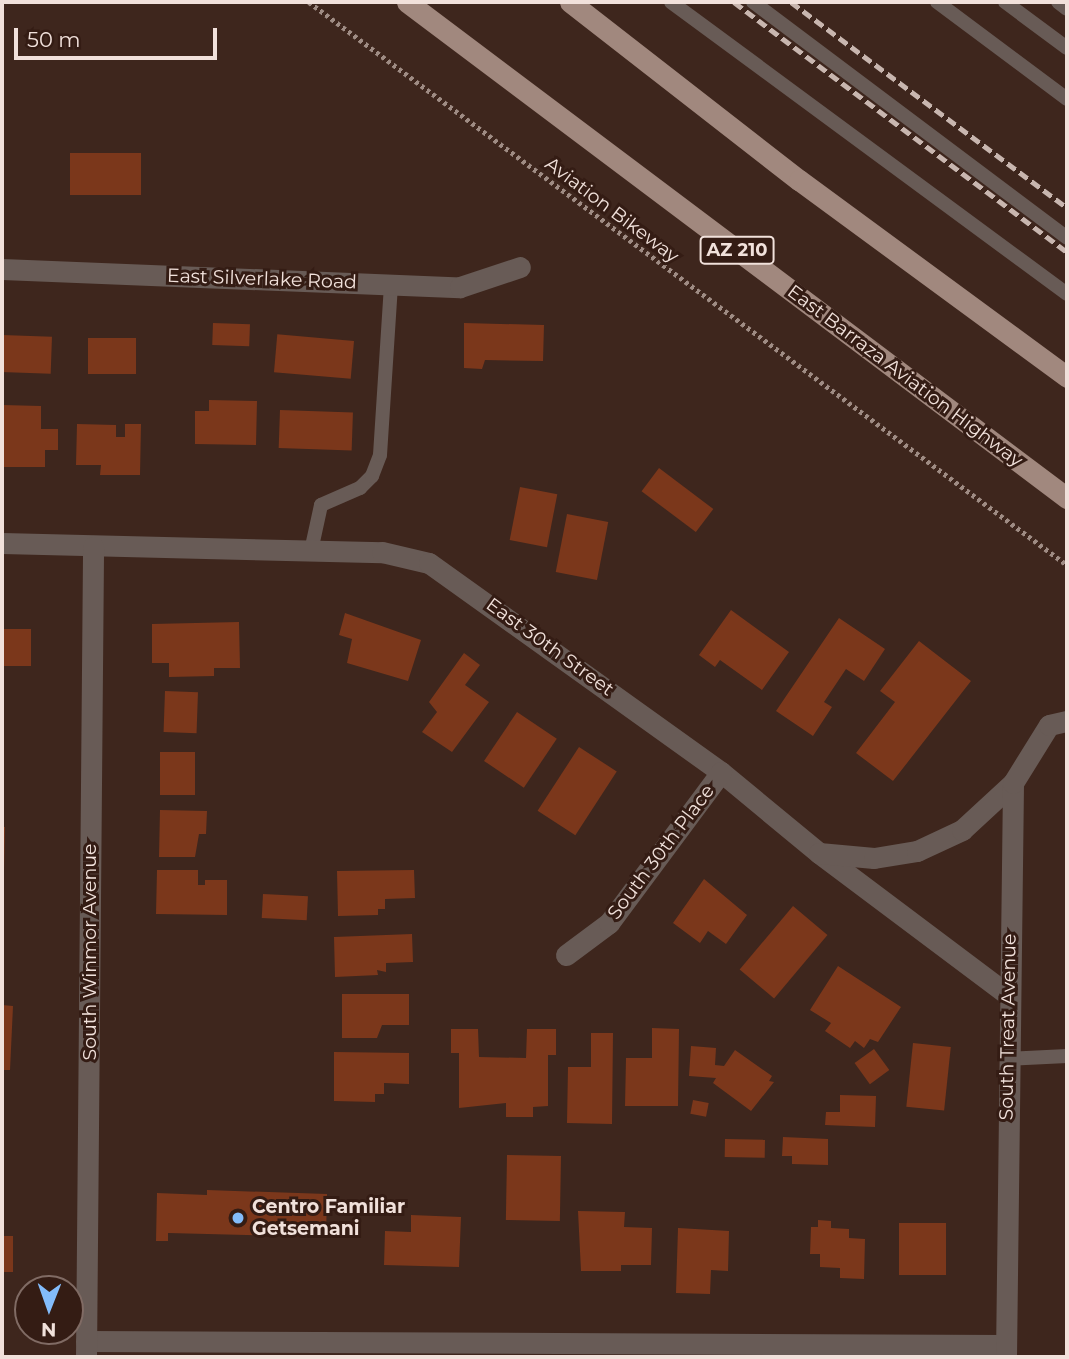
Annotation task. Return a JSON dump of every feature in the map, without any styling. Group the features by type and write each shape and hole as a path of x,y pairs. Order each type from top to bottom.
{"main road":[{"name":"East Barraza Aviation Highway","path":"407,2 1067,499"},
{"path":"570,2 799,180 1067,377"}],"street":[{"name":"East Silverlake Road","path":"2,269 460,287 520,267"},
{"name":"East 30th Street","path":"2,543 398,554 429,564 721,772 819,853 1008,995"},
{"name":"South Winmor Avenue","path":"86,1349 93,547"},
{"name":"South Treat Avenue","path":"1006,1351 1007,1059 1013,783 1048,725 1067,720"},
{"name":"South 30th Place","path":"566,955 608,923 721,772"},
{"path":"819,853 874,858 917,851 962,830 1013,783"},
{"path":"86,1349 1006,1351"}],"lane":[{"path":"671,2 1067,294"},
{"path":"753,2 1067,237"},
{"path":"937,2 1067,99"},
{"path":"1005,2 1067,48"},
{"path":"1058,2 1067,9"},
{"path":"311,551 321,505 360,488 372,476 380,455 391,284"},
{"path":"1007,1059 1067,1056"}],"path":[{"name":"Aviation Bikeway","path":"309,2 1067,565"}],"building":[{"path":"70,153 141,153 141,195 70,195"},
{"path":"213,323 250,324 249,346 212,345"},
{"path":"464,323 544,325 543,361 485,360 482,369 464,368"},
{"path":"277,334 354,341 351,379 274,372"},
{"path":"2,335 52,337 51,374 2,372"},
{"path":"88,338 136,338 136,374 88,374"},
{"path":"209,400 257,401 256,445 195,444 195,411 209,411"},
{"path":"2,405 41,406 41,429 58,429 58,450 45,450 45,467 2,467"},
{"path":"280,410 353,413 352,451 279,448"},
{"path":"77,424 116,425 116,437 125,437 125,424 141,424 140,475 100,475 101,465 76,465"},
{"path":"659,468 713,509 696,532 642,491"},
{"path":"520,487 557,494 547,547 510,540"},
{"path":"567,514 608,522 597,580 556,572"},
{"path":"731,610 789,652 762,690 720,660 715,667 699,655"},
{"path":"345,613 421,640 408,681 347,663 352,639 339,635"},
{"path":"839,618 885,649 864,681 846,669 824,702 832,707 813,736 776,711"},
{"path":"239,622 240,668 214,668 214,676 169,677 169,663 152,663 152,624"},
{"path":"2,629 31,629 31,666 2,666"},
{"path":"919,641 971,681 893,781 856,753 895,702 880,691"},
{"path":"464,653 480,665 465,685 489,702 452,752 422,732 437,712 429,702"},
{"path":"165,691 198,692 197,733 164,732"},
{"path":"517,712 557,739 524,788 484,761"},
{"path":"579,747 617,772 575,835 538,811"},
{"path":"160,752 195,752 195,795 160,795"},
{"path":"160,810 207,811 206,834 199,834 195,857 159,857"},
{"path":"2,827 5,827 4,871 2,871"},
{"path":"157,870 198,870 198,885 205,885 205,880 227,880 227,915 156,914"},
{"path":"414,870 415,898 385,899 385,909 378,909 378,915 338,916 337,871"},
{"path":"704,879 747,915 726,944 708,931 700,943 673,923"},
{"path":"263,894 308,896 307,920 262,918"},
{"path":"793,906 827,935 774,999 740,970"},
{"path":"412,934 413,962 386,963 386,972 377,970 378,975 335,977 334,937"},
{"path":"838,966 901,1007 878,1042 870,1039 864,1048 855,1041 850,1048 825,1031 831,1023 810,1010"},
{"path":"342,994 409,994 409,1025 382,1025 377,1038 342,1038"},
{"path":"2,1005 13,1006 10,1070 2,1070"},
{"path":"652,1028 679,1029 678,1106 625,1106 626,1058 652,1058"},
{"path":"451,1029 478,1029 479,1057 526,1058 527,1029 556,1029 556,1055 548,1055 548,1106 533,1107 533,1117 506,1117 506,1103 459,1108 459,1053 451,1053"},
{"path":"591,1033 613,1033 612,1124 567,1123 568,1067 591,1067"},
{"path":"913,1043 951,1047 944,1111 906,1107"},
{"path":"691,1046 716,1048 715,1065 724,1066 735,1050 772,1076 769,1081 774,1082 751,1111 713,1083 716,1078 689,1076"},
{"path":"874,1049 889,1070 870,1084 855,1063"},
{"path":"334,1052 409,1053 409,1084 384,1083 384,1094 375,1094 375,1102 334,1101"},
{"path":"840,1095 876,1096 875,1127 825,1125 826,1112 840,1112"},
{"path":"693,1100 709,1103 706,1117 690,1114"},
{"path":"783,1137 828,1139 828,1165 792,1164 792,1156 782,1156"},
{"path":"725,1139 765,1140 765,1158 725,1157"},
{"path":"507,1155 561,1156 560,1221 506,1220"},
{"path":"207,1190 327,1194 326,1237 168,1233 168,1241 156,1241 157,1193 207,1195"},
{"path":"578,1211 625,1212 624,1227 652,1228 651,1265 621,1265 621,1271 581,1271"},
{"path":"411,1215 461,1217 459,1267 384,1265 385,1231 411,1232"},
{"path":"818,1220 831,1221 831,1228 849,1229 849,1238 865,1239 864,1279 840,1278 840,1268 820,1267 820,1254 810,1254 811,1227 818,1227"},
{"path":"899,1223 946,1223 946,1275 899,1275"},
{"path":"678,1228 729,1231 728,1271 711,1270 710,1294 676,1293"},
{"path":"2,1236 13,1236 13,1272 2,1272"}],"railway":[{"path":"734,2 1067,252"},
{"path":"791,2 1067,208"}],"place":[{"name":"Centro Familiar Getsemani","path":"238,1218"}]}
